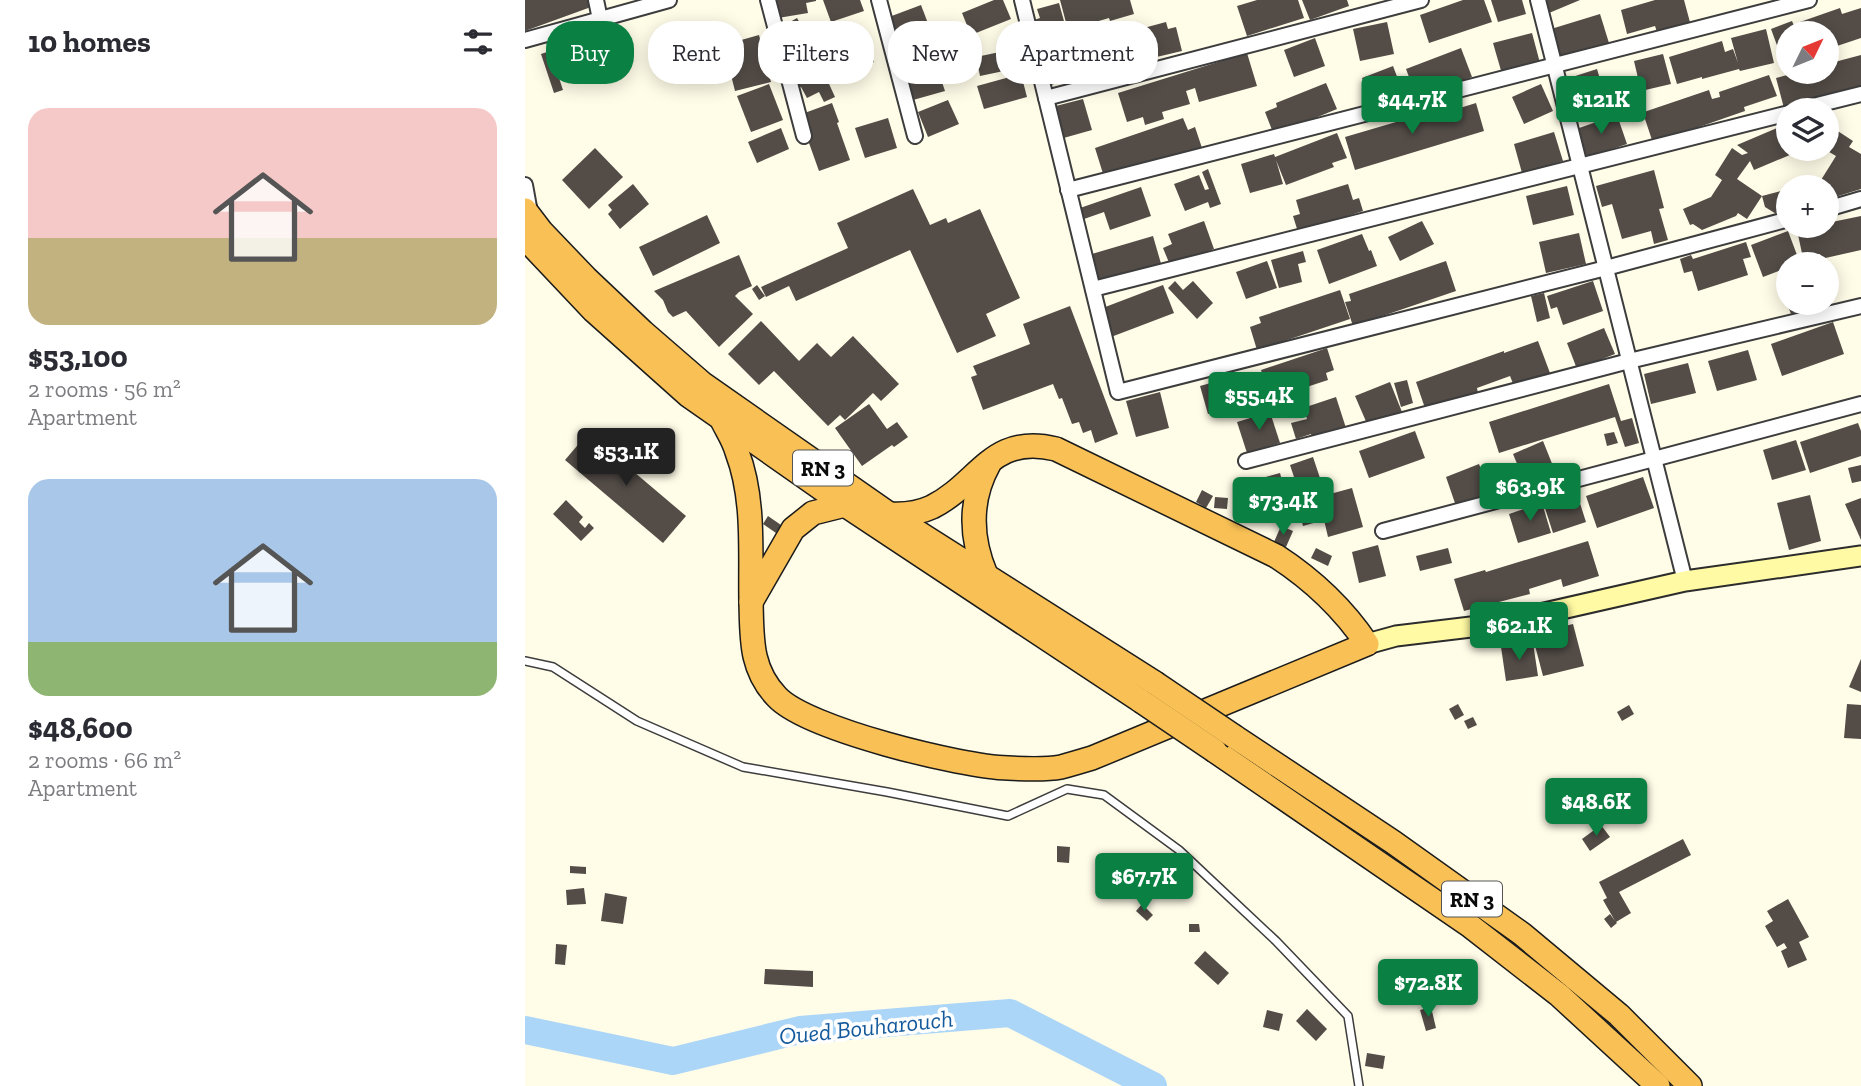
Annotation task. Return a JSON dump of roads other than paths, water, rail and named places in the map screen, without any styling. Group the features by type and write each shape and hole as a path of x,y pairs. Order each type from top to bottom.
{"highway":[{"name":"RN 3","path":"527,222 594,311 688,395 845,505 1148,692 1235,737 1393,842 1523,934 1619,1015 1690,1086"},
{"name":"RN 3","path":"527,222 541,231 643,332 703,384 890,514 986,575 1148,692 1215,751 1469,925 1559,995 1658,1086"},
{"path":"722,419 737,451 745,481 750,514 754,657 766,683 778,699 807,717 875,741 975,765 1063,778 1092,758 1367,644 1336,603 1318,586 1276,556 1056,449 1034,445 1002,452 934,506 912,513 890,514"},
{"path":"986,575 975,541 974,515 978,489 993,458"},
{"path":"751,602 793,530 813,513 845,505"}],"main road":[{"path":"1367,644 1396,636 1496,624 1685,581 1861,556"}],"street":[{"path":"596,0 600,19"},
{"path":"525,40 669,0"},
{"path":"768,0 804,136"},
{"path":"879,0 915,136"},
{"path":"1022,0 1118,392 1776,222"},
{"path":"1046,99 1421,0"},
{"path":"1538,0 1685,581"},
{"path":"1068,190 1809,0"},
{"path":"1839,100 1861,94"},
{"path":"1093,289 1776,116"},
{"path":"525,185 527,222"},
{"path":"1839,205 1861,199"},
{"path":"1246,461 1629,361 1861,306"},
{"path":"1383,531 1861,404"}],"lane":[{"path":"525,661 553,667 637,721 743,767 1008,816 1063,778 1104,795 1179,850 1276,941 1348,1016 1359,1086"}],"waterway":[{"name":"Oued Bouharouch","path":"525,1030 673,1061 800,1030 1010,1013 1153,1086"}]}
